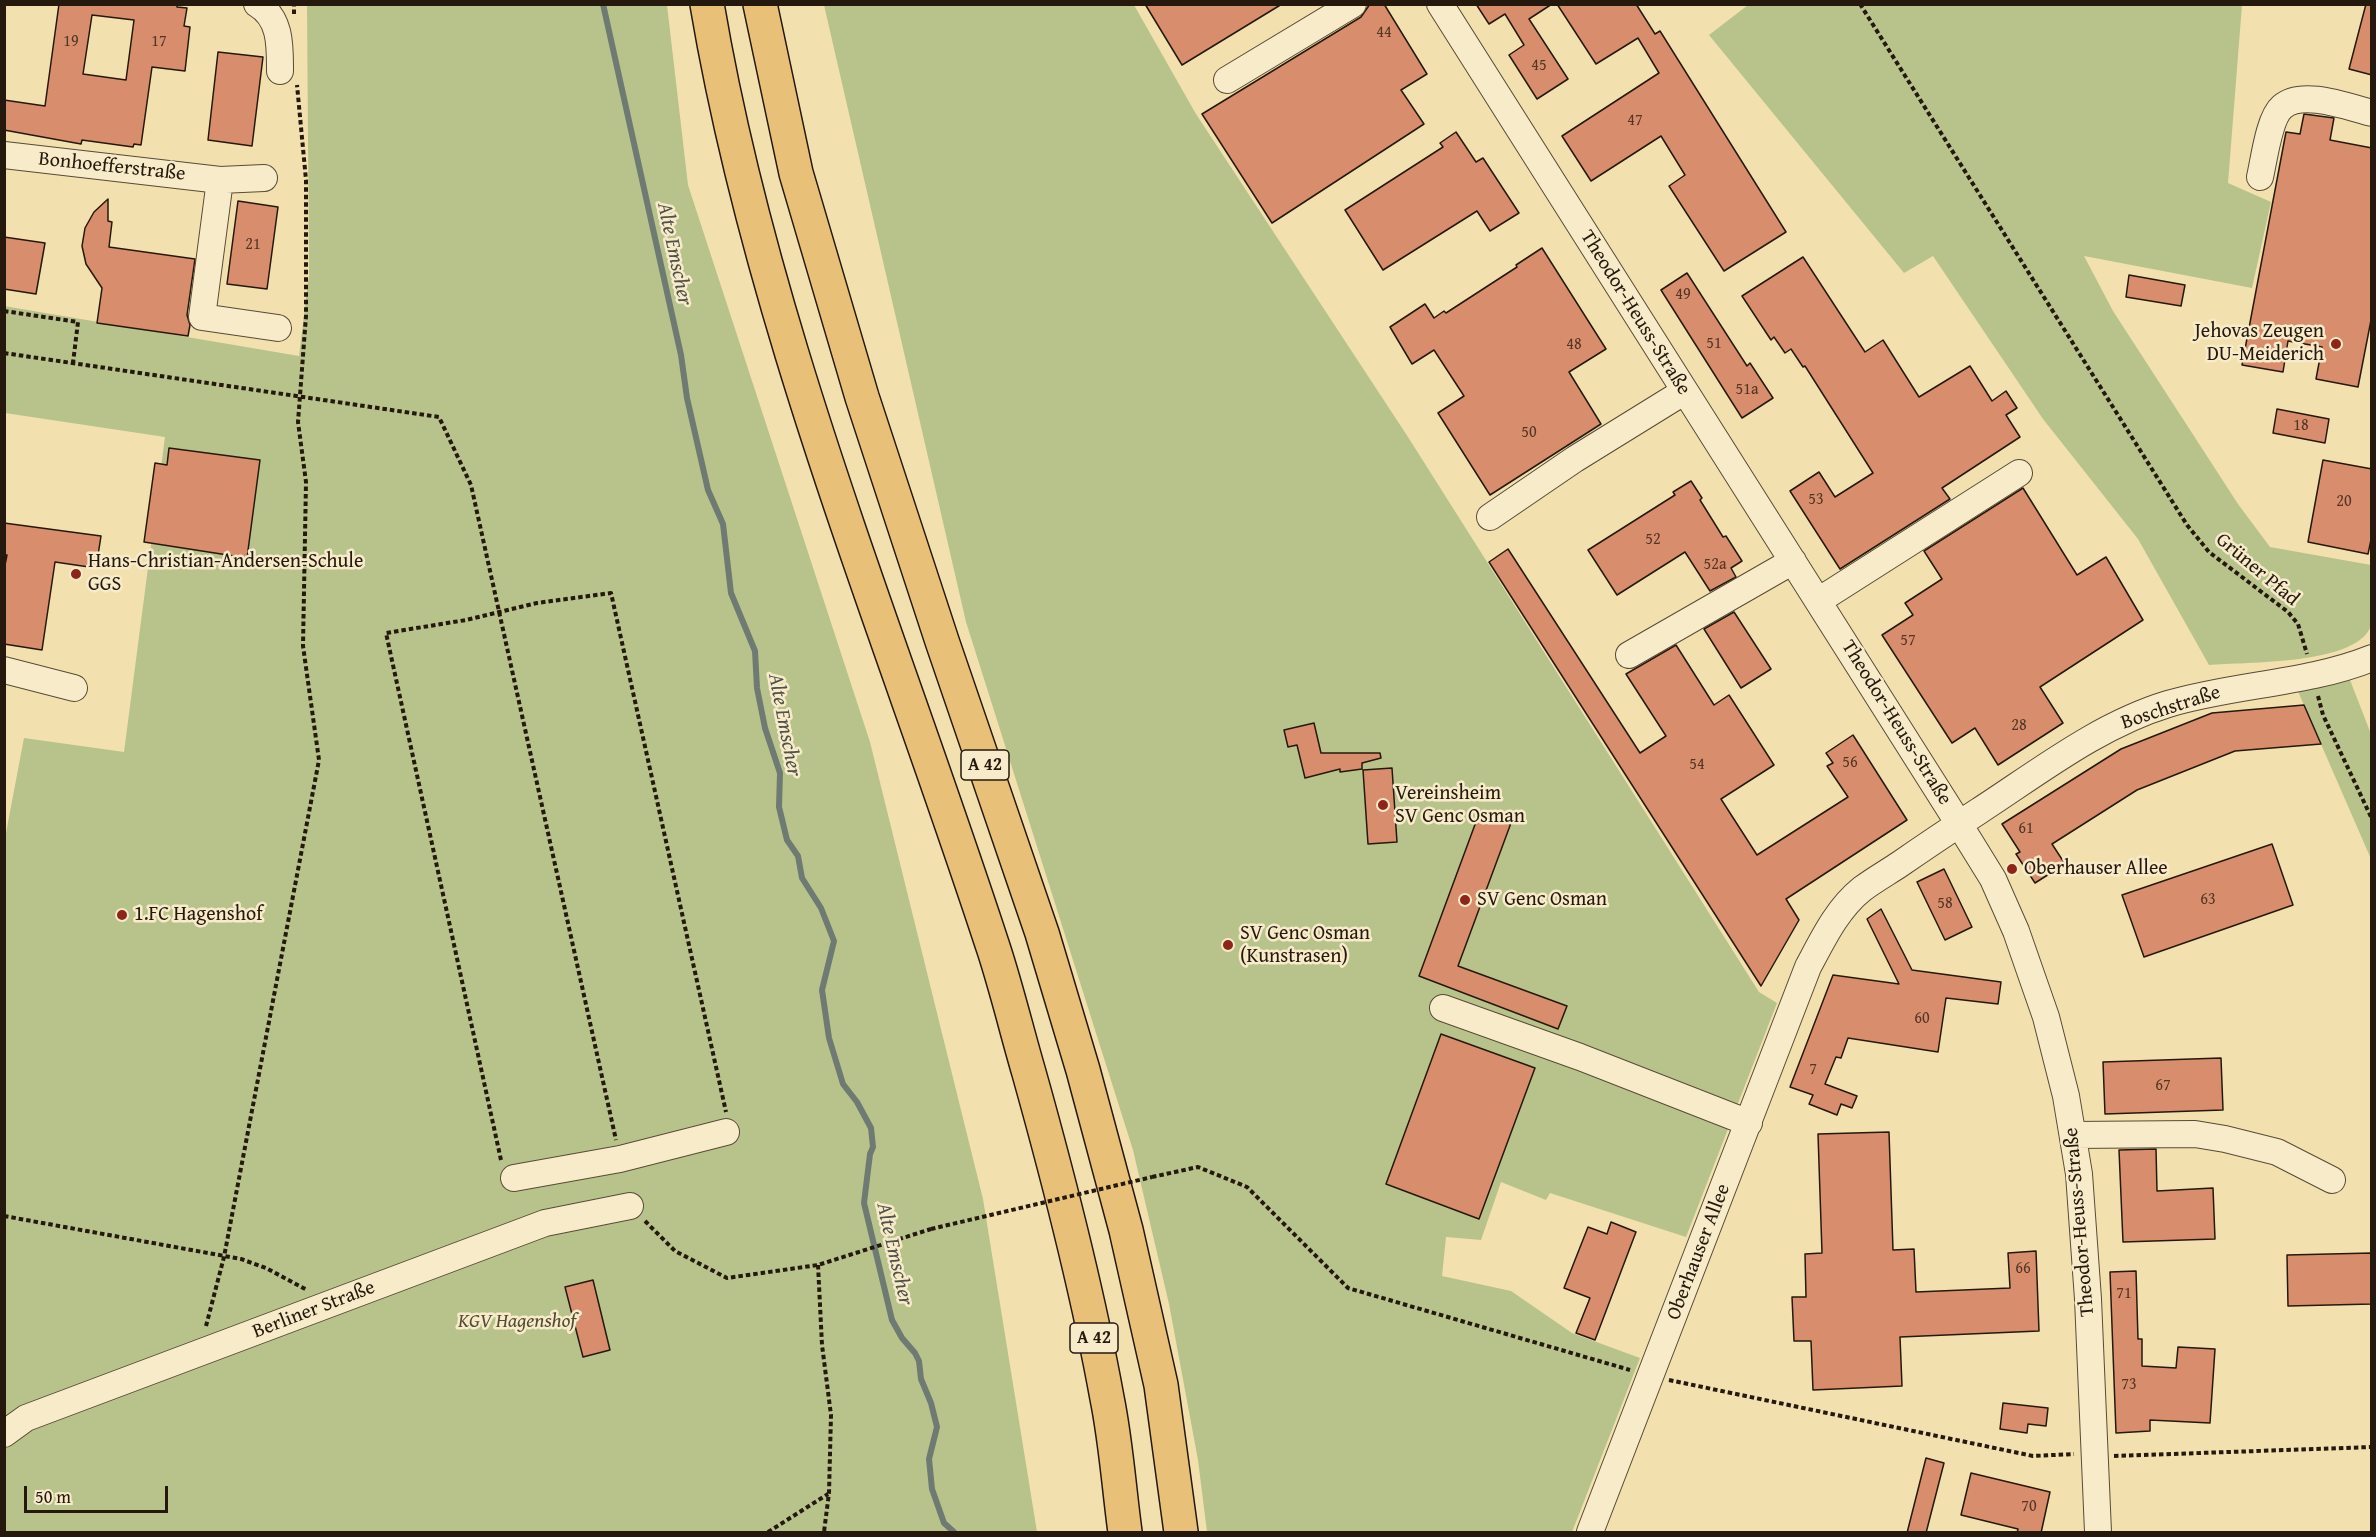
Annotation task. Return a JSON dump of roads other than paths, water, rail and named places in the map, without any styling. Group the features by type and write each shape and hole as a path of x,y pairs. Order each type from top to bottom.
{"highway":[{"name":"A 42","path":"707,4 744,181 776,299 812,415 995,952 1049,1146 1108,1401 1125,1533"},
{"name":"A 42","path":"760,4 796,173 862,397 946,653 1042,933 1083,1070 1126,1230 1161,1385 1181,1533"}],"street":[{"path":"257,4 268,11 275,24 288,73"},
{"path":"1227,80 1353,4"},
{"name":"Theodor-Heuss-Straße","path":"1440,4 1959,824 1993,879 2016,931 2046,1017 2066,1096 2079,1174 2096,1455 2098,1533"},
{"path":"2260,177 2272,125 2281,107 2297,99 2325,101 2372,113"},
{"name":"Bonhoefferstraße","path":"4,155 220,180 264,178"},
{"path":"220,180 202,316 278,328"},
{"path":"1490,516 1575,459 1685,391"},
{"path":"1818,601 2019,473"},
{"path":"1629,655 1793,561"},
{"name":"Boschstraße","path":"1959,824 2093,738 2131,717 2214,692 2312,675 2348,667 2372,658"},
{"path":"4,670 74,688"},
{"name":"Oberhauser Allee","path":"1590,1533 1808,967 1832,923 1862,889 1959,824"},
{"path":"1443,1008 1580,1057 1749,1123"},
{"path":"514,1178 620,1159 726,1132"},
{"path":"2073,1135 2194,1134 2225,1139 2277,1152 2332,1180"},
{"name":"Berliner Straße","path":"4,1434 26,1418 545,1223 630,1206"}],"waterway":[{"name":"Alte Emscher","path":"603,4 681,355 687,398 708,490 723,524 731,593 755,651 757,688 765,728 780,773 779,807 787,840 798,856 802,878 821,908 834,941 822,990 829,1038 843,1084 857,1102 871,1128 873,1147 870,1154 864,1203 892,1320 919,1361 921,1379 931,1403 937,1427 929,1459 932,1489 944,1523 954,1532"}],"place":[{"name":"Jehovas Zeugen DU-Meiderich","path":"2336,344"},
{"name":"Hans-Christian-Andersen-Schule GGS","path":"76,574"},
{"name":"Vereinsheim SV Genc Osman","path":"1383,805"},
{"name":"Oberhauser Allee","path":"2012,869"},
{"name":"SV Genc Osman","path":"1465,900"},
{"name":"1.FC Hagenshof","path":"122,915"},
{"name":"SV Genc Osman (Kunstrasen)","path":"1228,945"}],"park label":[{"name":"KGV Hagenshof","path":"517,1322"}]}
